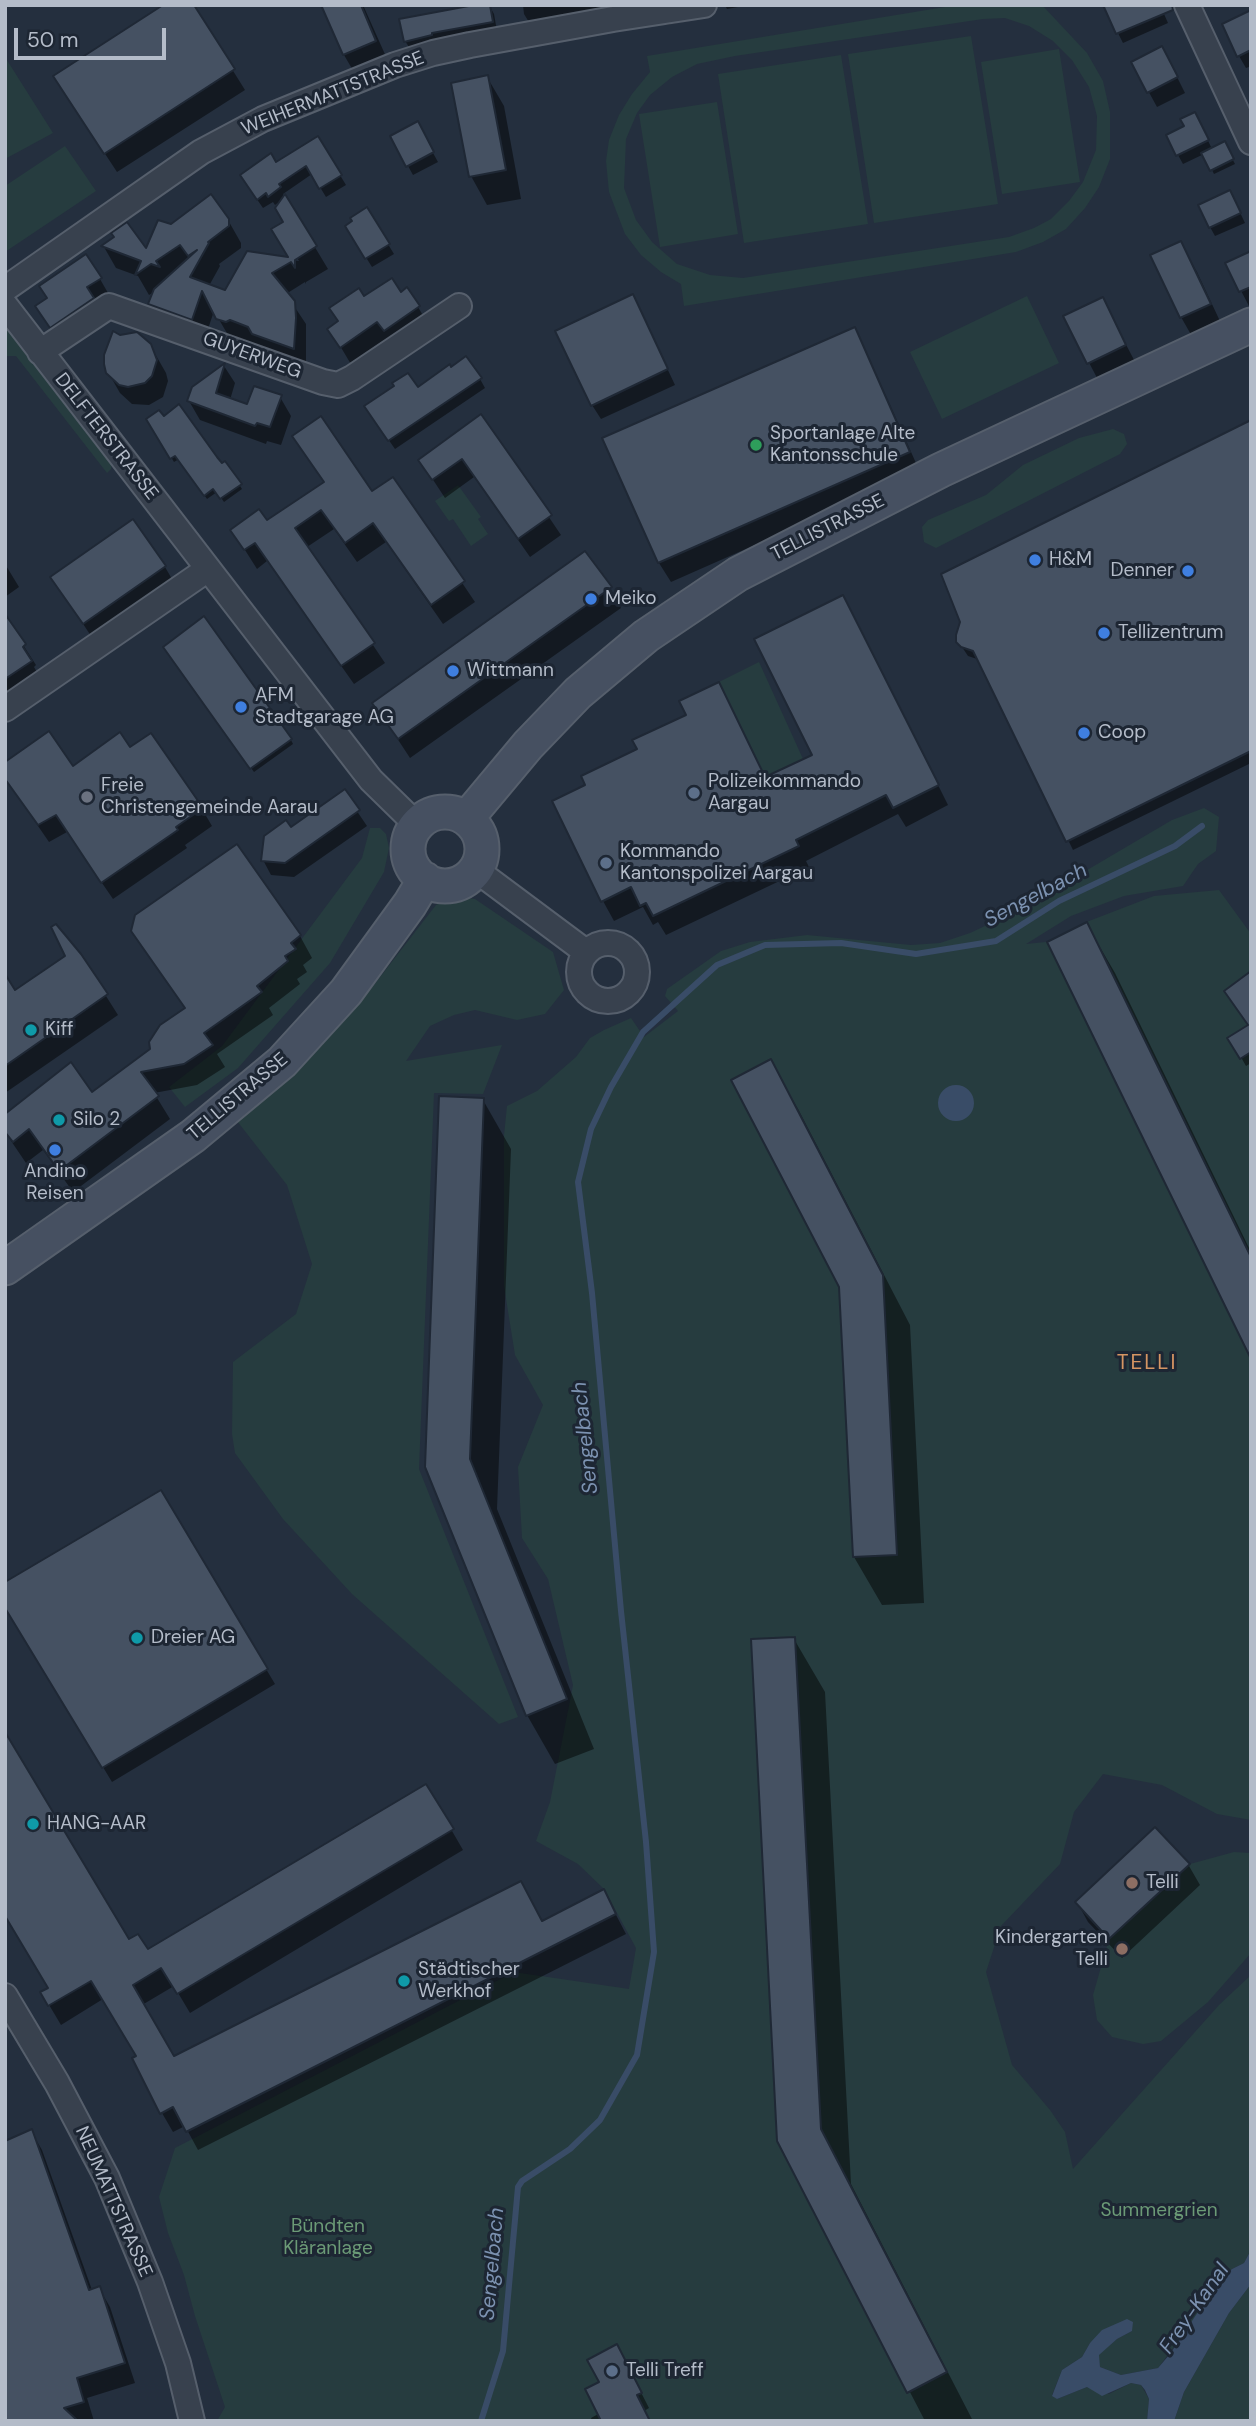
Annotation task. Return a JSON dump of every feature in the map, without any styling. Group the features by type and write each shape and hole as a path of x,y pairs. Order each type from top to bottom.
{"main road":[{"name":"TELLISTRASSE","path":"467,818 528,745 578,693 646,635 738,574 941,471 1251,325"},
{"path":"437,812 453,812 467,818 479,833 482,842 483,852 476,870 470,877 452,885 443,886 425,879 413,866 410,858 409,841 417,825 437,812"},
{"name":"TELLISTRASSE","path":"5,1268 193,1136 282,1062 346,992 403,915 425,879"}],"street":[{"name":"WEIHERMATTSTRASSE","path":"5,289 201,152 263,119 395,65 457,48 705,5"},
{"path":"1187,5 1251,142"},
{"name":"DELFTERSTRASSE","path":"5,305 371,780 417,825"},
{"name":"GUYERWEG","path":"40,352 109,306 323,382 338,384 352,378 459,306"},
{"path":"5,709 208,569"},
{"path":"476,870 586,952"},
{"name":"NEUMATTSTRASSE","path":"5,1996 57,2083 107,2178 150,2282 178,2363 192,2421"}],"green space":[{"path":"957,5 1042,5 1087,53 1103,81 1110,112 1110,159 1099,187 1066,229 1043,242 1016,252 684,306 681,284 641,255 625,234 609,192 606,161 609,140 619,115 650,72 647,56","holes":["1005,18 1029,26 1053,41 1072,60 1089,87 1097,116 1096,150 1083,182 1051,219 1034,228 1009,237 743,278 710,275 677,264 652,242 636,220 624,188 626,139 637,113 650,95 672,77 697,64 983,19"]},
{"path":"971,36 998,204 874,223 848,54"},
{"path":"1059,49 1080,182 1002,194 981,62"},
{"path":"841,55 868,224 744,243 718,74"},
{"path":"5,57 53,133 5,159"},
{"path":"717,102 738,234 660,247 639,114"},
{"path":"65,146 96,191 5,252 5,186"},
{"path":"1027,296 1059,363 942,419 910,352"},
{"path":"5,323 112,460 111,469 107,473 16,356 5,356"},
{"path":"1113,429 1124,434 1127,444 1120,454 936,548 924,542 922,527 928,520 986,495 1023,465 1079,438"},
{"path":"458,485 481,517 478,519 488,534 471,546 453,519 449,521 435,501"},
{"path":"759,662 803,759 765,777 719,682"},
{"path":"1204,808 1219,817 1216,851 1198,864 1183,886 1124,896 1071,916 1026,944 1046,942 1089,921 1154,896 1219,890 1251,934 1251,1820 1217,1814 1162,1785 1103,1774 1074,1812 1060,1864 1001,1926 986,1972 1012,2065 1065,2132 1073,2169 1219,2005 1251,1975 1251,2250 1244,2263 1232,2269 1158,2368 1121,2375 1100,2367 1098,2355 1117,2339 1132,2331 1090,2343 1082,2357 1062,2370 1052,2395 1057,2399 1087,2387 1109,2394 1131,2383 1141,2385 1149,2399 1147,2421 217,2421 225,2407 184,2275 168,2233 159,2197 175,2148 514,1972 629,1989 636,1948 604,1889 578,1864 536,1841 550,1802 573,1685 548,1579 522,1538 518,1467 543,1405 515,1355 504,1286 504,1136 507,1106 537,1091 576,1057 590,1038 604,1030 631,1018 644,1037 678,1011 665,996 667,989 721,951 750,942 807,935 911,945 940,943 970,933 1021,909 1172,820"},
{"path":"370,828 380,828 386,834 389,848 384,872 330,963 238,1068 185,1107 169,1087 222,1046 362,858"},
{"path":"447,899 475,899 553,952 564,990 545,1014 517,1020 475,1010 454,1015 430,1026 406,1061 502,1045 483,1094 434,1093 419,1469 518,1717 499,1724 352,1594 283,1519 235,1453 232,1434 233,1362 296,1314 312,1264 287,1185 237,1121 274,1090 370,990 436,905"},
{"path":"1234,1852 1251,1853 1251,1953 1208,2002 1161,2041 1143,2044 1112,2037 1097,2020 1093,1995 1109,1939 1190,1864"},
{"path":"1251,2284 1251,2421 1174,2421 1184,2392 1229,2313"}],"water":[{"path":"956,1085 969,1090 974,1103 969,1116 956,1121 943,1116 938,1103 943,1090"},
{"name":"Frey-Kanal","path":"1251,2250 1251,2284 1229,2313 1184,2392 1174,2421 1147,2421 1149,2399 1141,2385 1131,2383 1102,2396 1087,2387 1057,2399 1052,2396 1062,2370 1082,2357 1102,2330 1127,2319 1133,2322 1132,2331 1117,2339 1099,2355 1100,2367 1121,2375 1158,2368 1218,2282 1232,2269 1244,2263"}],"building":[{"path":"163,5 194,5 235,69 104,154 53,76"},
{"path":"321,5 361,5 376,41 343,55"},
{"path":"474,5 490,5 493,22 432,33 404,42 399,19"},
{"path":"1103,5 1172,5 1173,10 1116,34"},
{"path":"1251,10 1251,50 1237,57 1222,24"},
{"path":"1162,46 1178,77 1147,93 1131,62"},
{"path":"488,75 506,170 469,177 451,83"},
{"path":"1195,112 1209,140 1176,156 1166,135 1184,126 1180,119"},
{"path":"418,121 434,152 406,167 390,136"},
{"path":"318,136 342,175 319,189 306,166 279,184 281,187 268,197 266,193 257,200 240,175 271,153 276,162"},
{"path":"1225,141 1234,159 1210,171 1201,153"},
{"path":"1230,190 1241,213 1209,228 1198,205"},
{"path":"211,194 229,219 229,226 208,242 190,277 225,290 247,251 288,257 271,229 283,222 275,208 285,194 317,246 295,260 295,268 291,262 272,273 295,301 294,349 252,334 248,327 230,320 226,322 216,319 202,291 192,320 148,304 154,289 197,250 188,256 180,245 156,261 160,267 151,264 135,275 141,261 101,246 114,237 111,233 127,222 146,248 158,220 171,224"},
{"path":"367,207 390,244 365,259 345,226 352,221 350,218"},
{"path":"1181,241 1211,304 1180,318 1150,255"},
{"path":"1251,251 1251,287 1239,292 1225,263"},
{"path":"86,254 102,278 87,287 94,298 50,328 35,306 47,298 39,286"},
{"path":"392,278 401,292 407,287 420,306 384,331 377,322 340,348 327,329 338,321 329,308 359,288 364,296"},
{"path":"633,294 668,369 591,406 555,331"},
{"path":"1103,297 1126,345 1087,364 1063,316"},
{"name":"Sportanlage Alte Kantonsschule","path":"855,327 910,452 658,563 602,438"},
{"path":"113,331 120,335 137,332 151,344 157,360 152,376 145,383 128,387 119,385 106,373 104,355"},
{"path":"466,356 482,378 388,441 364,406 408,373 418,387"},
{"path":"225,363 216,393 247,404 254,386 282,395 270,427 257,423 255,426 187,401 192,387"},
{"path":"179,404 217,457 222,463 225,461 242,484 220,499 213,489 204,496 175,456 170,459 146,419 159,410 164,416"},
{"path":"481,414 552,515 518,539 462,459 432,480 418,460"},
{"path":"321,416 372,491 393,477 465,581 431,605 373,523 345,543 321,510 295,528 375,643 341,666 255,543 244,550 230,530 259,509 267,520 324,482 292,436"},
{"name":"Tellizentrum","path":"1251,420 1251,751 1066,842 973,651 956,642 960,622 941,574"},
{"path":"133,519 166,566 83,624 50,577"},
{"path":"585,551 612,587 398,739 372,703"},
{"name":"Polizeikommando Aargau","path":"843,595 939,785 893,808 886,795 796,840 799,846 653,916 646,903 640,906 631,887 601,902 552,801 585,785 581,776 637,749 632,740 686,715 679,701 719,682 765,777 812,755 754,639"},
{"path":"5,614 26,644 23,647 32,661 5,679"},
{"path":"204,616 292,739 250,769 163,647"},
{"name":"Freie Christengemeinde Aarau","path":"49,731 73,766 120,732 130,747 151,733 203,808 176,827 178,830 101,883 56,815 38,825 5,779 5,762"},
{"path":"345,789 360,810 285,863 261,861 264,836 286,820 291,827"},
{"path":"237,844 301,935 291,943 296,949 285,956 288,961 257,986 262,992 204,1033 213,1045 184,1064 141,1072 159,1096 59,1171 29,1129 13,1142 5,1132 5,1114 71,1062 92,1092 150,1049 149,1042 160,1025 185,1008 131,931 135,915"},
{"path":"1087,922 1251,1257 1251,1359 1047,942"},
{"name":"Kiff","path":"56,924 81,954 108,994 5,1066 5,974 15,990 65,956 51,927"},
{"path":"1251,971 1251,1052 1240,1059 1227,1038 1248,1025 1224,991"},
{"path":"771,1059 883,1275 897,1555 853,1557 839,1287 731,1080"},
{"path":"439,1096 484,1098 470,1459 567,1699 526,1716 425,1467"},
{"name":"Dreier AG","path":"161,1490 268,1669 102,1768 5,1608 5,1582"},
{"path":"795,1637 821,2129 947,2372 907,2393 777,2141 751,1639"},
{"path":"5,1732 129,1939 138,1934 148,1949 426,1784 454,1829 177,1994 161,1968 133,1985 174,2056 521,1881 542,1921 604,1889 616,1914 186,2132 173,2107 160,2114 132,2058 136,2056 91,1981 48,2006 40,1992 48,1988 5,1916"},
{"name":"Telli","path":"1155,1827 1190,1864 1109,1939 1075,1902"},
{"path":"32,2129 89,2290 100,2286 125,2363 77,2378 84,2402 64,2408 78,2421 5,2421 5,2141"},
{"name":"Telli Treff","path":"617,2344 642,2393 637,2395 650,2421 601,2421 585,2389 599,2382 587,2360"}],"waterway":[{"name":"Sengelbach","path":"481,2421 503,2351 518,2187 522,2181 570,2149 600,2120 637,2055 654,1952 646,1842 621,1611 592,1293 578,1182 591,1129 611,1087 643,1032 717,965 765,945 841,943 916,954 996,941 1059,901 1175,846 1202,826"}],"place":[{"name":"Sportanlage Alte Kantonsschule","path":"756,445"},
{"name":"H&M","path":"1035,560"},
{"name":"Denner","path":"1188,571"},
{"name":"Meiko","path":"591,599"},
{"name":"Tellizentrum","path":"1104,633"},
{"name":"Wittmann","path":"453,671"},
{"name":"AFM Stadtgarage AG","path":"241,707"},
{"name":"Coop","path":"1084,733"},
{"name":"Polizeikommando Aargau","path":"694,793"},
{"name":"Freie Christengemeinde Aarau","path":"87,797"},
{"name":"Kommando Kantonspolizei Aargau","path":"606,863"},
{"name":"Kiff","path":"31,1030"},
{"name":"Silo 2","path":"59,1120"},
{"name":"Andino Reisen","path":"55,1150"},
{"name":"Dreier AG","path":"137,1638"},
{"name":"HANG-AAR","path":"33,1824"},
{"name":"Telli","path":"1132,1883"},
{"name":"Kindergarten Telli","path":"1122,1949"},
{"name":"Städtischer Werkhof","path":"404,1981"},
{"name":"Telli Treff","path":"612,2371"}],"district":[{"name":"TELLI","path":"1147,1363"}],"park label":[{"name":"Summergrien","path":"1159,2211"},
{"name":"Bündten Kläranlage","path":"328,2238"}]}
